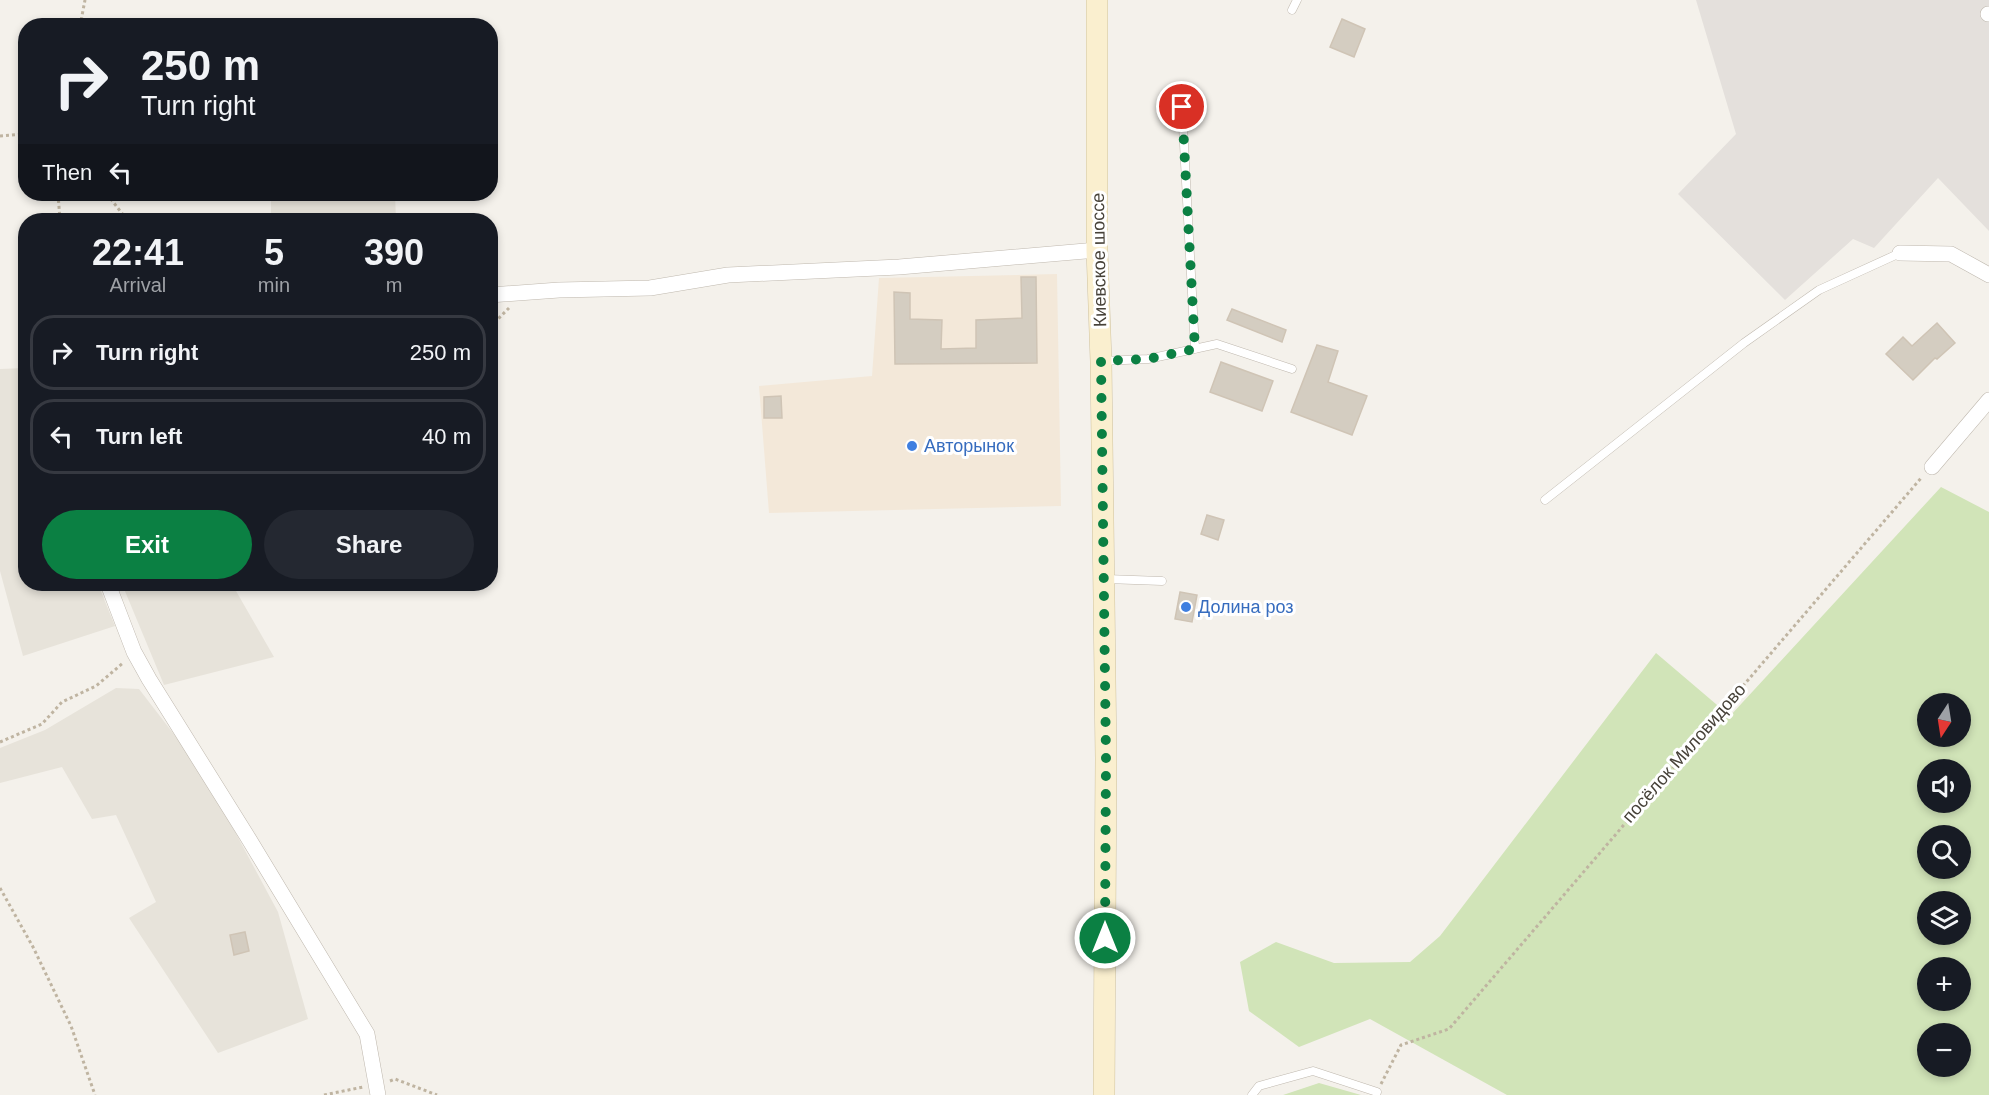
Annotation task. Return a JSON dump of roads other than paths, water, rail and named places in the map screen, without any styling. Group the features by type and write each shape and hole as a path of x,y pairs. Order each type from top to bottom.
{"main road":[{"name":"Киевское шоссе","path":"1097,0 1097,250 1101,361 1106,758 1104,1095"}],"street":[{"path":"498,294 559,290 650,288 728,275 899,267 1097,250"},
{"path":"1900,253 1951,254 1989,275"},
{"path":"1932,467 1989,400"},
{"path":"111,591 134,652 149,679 367,1034 377,1090"}],"lane":[{"path":"1292,10 1297,0"},
{"path":"1182,107 1195,349"},
{"path":"1545,500 1744,343 1819,290 1900,253"},
{"path":"1101,361 1148,359 1217,344 1292,369"},
{"path":"1104,579 1162,581"},
{"path":"1252,1095 1259,1086 1313,1071 1377,1092"}],"place":[{"name":"Авторынок","path":"912,446"},
{"name":"Долина роз","path":"1186,607"}]}
